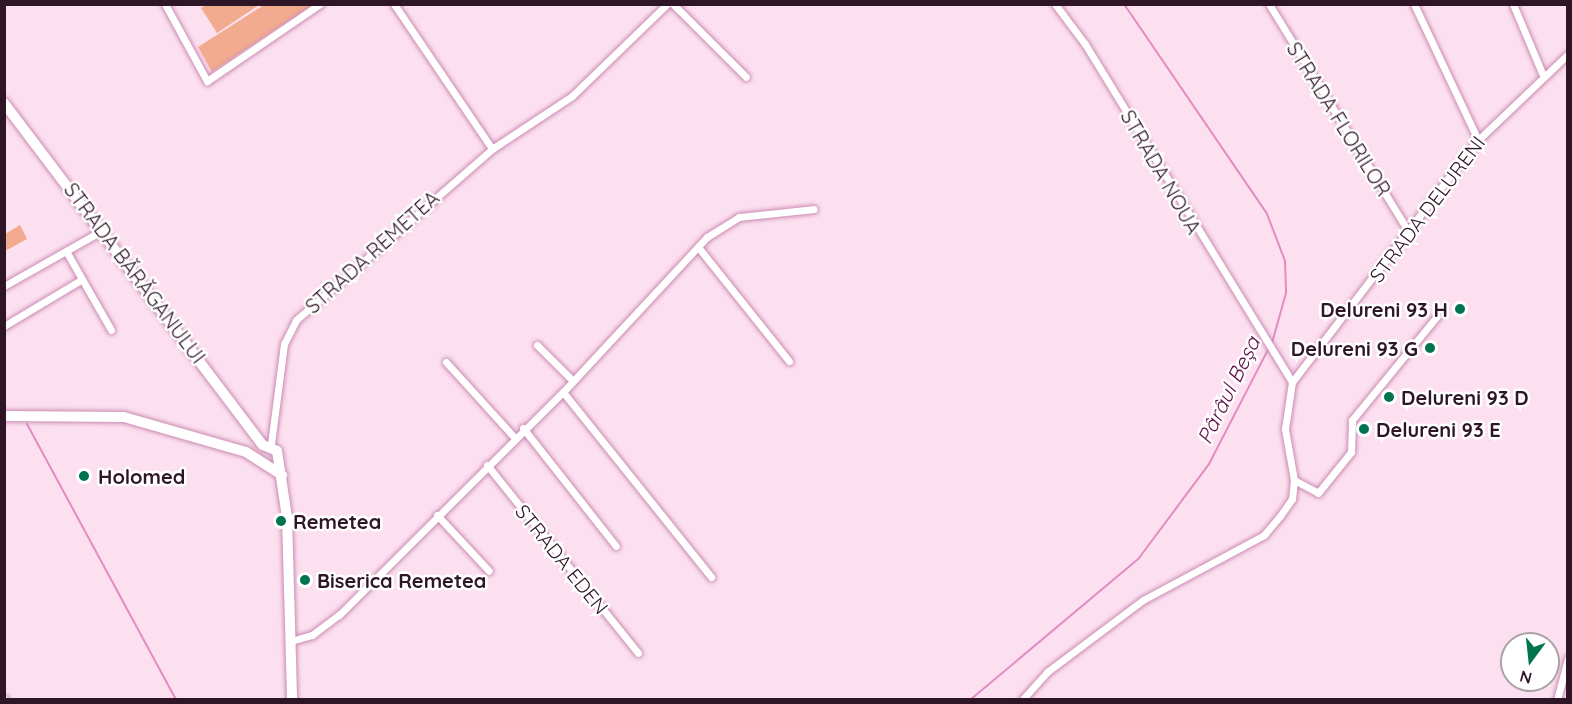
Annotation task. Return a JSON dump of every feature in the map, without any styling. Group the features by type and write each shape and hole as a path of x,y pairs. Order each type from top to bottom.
{"street":[{"path":"165,4 207,81 320,4"},
{"path":"394,4 492,149"},
{"path":"674,4 746,77"},
{"name":"STRADA NOUA","path":"1055,4 1084,44 1264,342 1292,382"},
{"name":"STRADA FLORILOR","path":"1269,4 1410,234"},
{"path":"1414,4 1478,140"},
{"path":"1513,4 1542,73"},
{"name":"STRADA REMETEA","path":"292,699 282,475 266,452 282,353 296,320 492,149 572,96 666,5"},
{"name":"STRADA DELURENI","path":"1292,382 1410,234 1478,140 1542,73 1568,54"},
{"name":"STRADA BĂRĂGANULUI","path":"4,103 103,230 266,452"},
{"path":"291,641 312,635 339,615 523,428 563,392 698,247 739,217 814,209"},
{"path":"4,286 103,230"},
{"path":"698,247 789,361"},
{"path":"66,251 111,330"},
{"path":"4,326 81,280"},
{"path":"1294,480 1318,493 1351,453 1352,420 1437,316"},
{"path":"537,345 573,381"},
{"path":"446,363 514,437"},
{"path":"1022,699 1047,672 1143,600 1264,535 1292,499 1294,480 1285,429 1292,382"},
{"path":"563,392 711,577"},
{"path":"4,416 124,417 246,452 266,452"},
{"path":"523,428 616,546"},
{"name":"STRADA EDEN","path":"487,465 638,653"},
{"path":"438,515 489,571"},
{"path":"1557,699 1568,658"}],"shaded area":[{"path":"206,5 259,5 217,33 201,8"},
{"path":"264,5 312,5 212,72 198,47"},
{"path":"20,225 27,239 5,251 5,234"}],"waterway":[{"name":"Pârâul Beșa","path":"1124,4 1267,214 1285,261 1286,293 1272,343"},
{"name":"Pârâul Beșa","path":"970,700 1139,558 1209,464 1269,348"},
{"path":"27,424 176,700"}],"place":[{"name":"Delureni 93 H","path":"1460,309"},
{"name":"Delureni 93 G","path":"1430,348"},
{"name":"Delureni 93 D","path":"1389,397"},
{"name":"Delureni 93 E","path":"1364,429"},
{"name":"Holomed","path":"84,476"},
{"name":"Remetea","path":"281,521"},
{"name":"Biserica Remetea","path":"305,580"}]}
